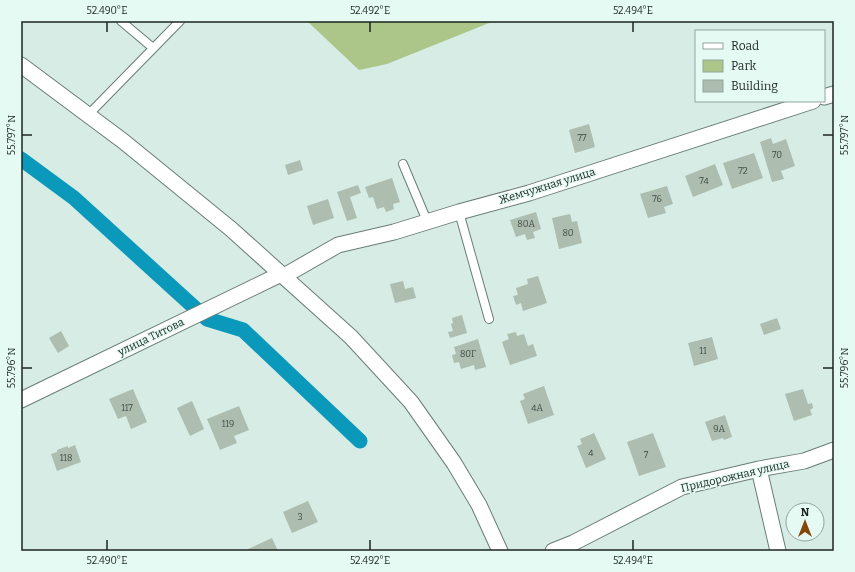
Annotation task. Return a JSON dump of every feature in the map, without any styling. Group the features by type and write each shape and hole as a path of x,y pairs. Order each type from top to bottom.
{"street":[{"path":"21,65 123,141 231,229 351,337 411,402 454,463 480,505 500,551"},
{"name":"Жемчужная улица","path":"282,275 338,245 394,232 529,193 810,102"},
{"name":"улица Титова","path":"21,400 282,275"},
{"name":"Придорожная улица","path":"553,551 573,543 682,487 759,468 804,461 834,450"},
{"path":"759,468 778,551"}],"lane":[{"path":"121,21 153,48"},
{"path":"88,115 180,21"},
{"path":"403,164 427,222"},
{"path":"459,212 489,319"}],"green space":[{"path":"307,21 494,21 387,64 359,70"}],"building":[{"path":"589,124 595,147 575,153 569,130"},
{"path":"771,138 773,144 786,139 795,166 781,171 784,179 772,182 760,142"},
{"path":"754,153 763,178 732,189 723,163"},
{"path":"300,160 303,170 288,175 285,165"},
{"path":"715,164 723,185 693,197 685,176"},
{"path":"392,178 400,202 393,204 394,209 386,212 384,207 377,209 373,197 369,198 365,187"},
{"path":"358,185 361,193 350,197 357,218 347,221 337,192"},
{"path":"667,186 673,204 664,207 666,213 648,218 640,194"},
{"path":"328,199 334,218 313,225 307,206"},
{"path":"536,212 541,229 533,232 535,238 527,240 525,234 516,237 510,220"},
{"path":"570,214 572,222 577,221 582,243 559,249 552,218"},
{"path":"538,276 547,303 523,311 521,303 516,305 513,296 518,295 516,288 528,284 527,279"},
{"path":"403,281 405,289 413,287 416,298 395,303 390,284"},
{"path":"462,315 467,333 450,338 448,332 453,331 451,324 453,323 452,318"},
{"path":"777,318 781,329 764,335 760,324"},
{"path":"61,331 69,346 58,353 49,338"},
{"path":"516,332 517,336 524,334 528,346 533,344 537,356 510,365 502,342 509,339 507,334"},
{"path":"712,337 718,359 694,366 688,343"},
{"path":"478,339 486,367 475,370 474,365 461,369 459,362 454,363 452,355 456,354 454,347"},
{"path":"544,386 554,415 528,424 520,401 525,399 523,394"},
{"path":"133,389 147,422 131,429 126,416 118,419 109,399"},
{"path":"803,389 808,404 812,403 813,408 810,410 812,415 794,421 785,394"},
{"path":"192,401 204,429 190,436 177,408"},
{"path":"239,406 249,430 234,436 237,443 220,450 207,419"},
{"path":"725,415 732,437 724,440 723,438 712,441 705,422"},
{"path":"594,433 606,459 586,468 577,446 582,444 580,439"},
{"path":"653,433 666,467 639,476 627,442"},
{"path":"75,445 81,462 57,471 51,454 57,452 57,450"},
{"path":"308,501 318,522 292,533 283,512"},
{"path":"272,538 278,551 246,551 246,550"}],"waterway":[{"path":"21,159 74,198 207,319 243,330 360,441"}]}
